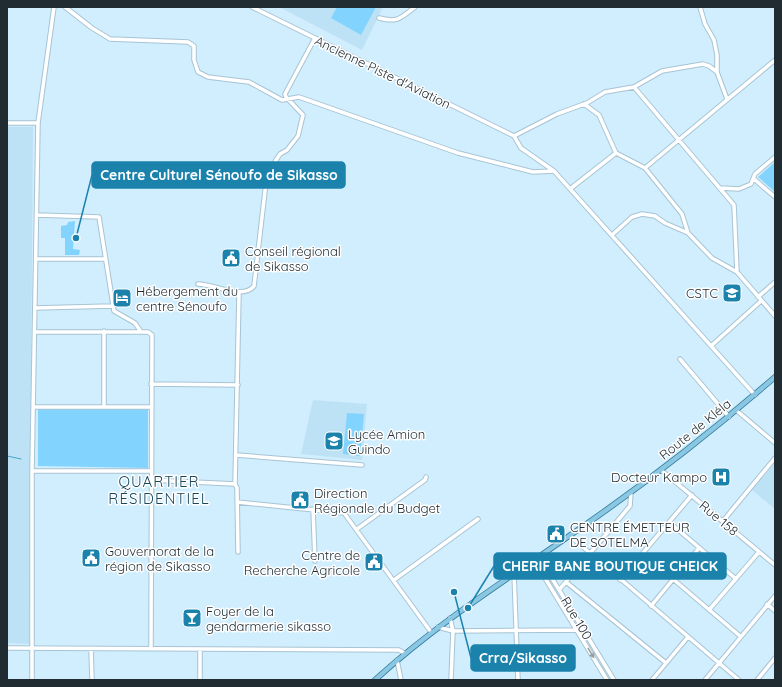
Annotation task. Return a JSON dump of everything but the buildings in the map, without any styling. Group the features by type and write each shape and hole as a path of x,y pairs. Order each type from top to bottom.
{"main road":[{"name":"Route de Kléla","path":"375,680 404,653 450,618 570,536 662,470 729,417 775,377"}],"street":[{"path":"32,680 32,471 38,123 54,7"},
{"path":"65,7 92,28 110,39 188,42 194,46 194,60 198,72 208,77 249,82 282,100 298,97 458,153 533,172 554,171"},
{"path":"380,18 391,21 400,19 415,7"},
{"path":"700,7 705,24 714,40 717,55 717,72 727,100"},
{"name":"Ancienne Piste d'Aviation","path":"255,8 514,136"},
{"path":"198,284 239,293 252,289 256,281 267,174 280,154 287,150 298,136 302,124 303,115 288,100 285,94 314,38"},
{"path":"645,168 775,60"},
{"path":"717,72 709,66 703,64 662,71 634,87 605,92 584,104 557,114 514,136 521,148 554,171 755,394"},
{"path":"634,87 734,205 737,272"},
{"path":"584,104 599,115 616,154 645,168 682,214 688,233"},
{"path":"7,123 38,123"},
{"path":"570,189 616,154"},
{"path":"720,188 739,189 751,184 755,174 775,157"},
{"path":"754,179 775,197"},
{"path":"612,235 632,217 642,214 654,216 665,223 688,233 712,258 737,272 775,316"},
{"path":"37,215 99,217 112,306 116,313 135,323 142,332"},
{"path":"36,259 105,259"},
{"path":"758,297 775,282"},
{"path":"238,552 237,488 235,484 239,293"},
{"path":"711,346 761,301"},
{"path":"35,308 112,306"},
{"path":"104,331 104,407"},
{"path":"35,332 150,332 152,337 150,471 151,648"},
{"path":"680,359 729,417"},
{"path":"151,384 238,385"},
{"path":"34,407 151,407"},
{"path":"736,410 775,443"},
{"path":"236,455 362,465"},
{"path":"723,521 775,458"},
{"name":"Rue 158","path":"662,470 775,565"},
{"path":"32,471 150,471"},
{"path":"357,529 425,480 426,477"},
{"path":"150,480 235,484"},
{"path":"559,590 630,506 631,492"},
{"path":"620,580 692,495"},
{"path":"237,502 344,513 432,632"},
{"path":"313,509 315,561"},
{"path":"394,580 478,519"},
{"path":"669,522 736,579"},
{"path":"570,536 739,680"},
{"path":"651,606 699,548"},
{"path":"709,610 759,552"},
{"name":"Rue 100","path":"539,556 613,679"},
{"path":"534,560 607,680 613,679"},
{"path":"514,573 518,680"},
{"path":"673,579 740,636"},
{"path":"566,582 666,663"},
{"path":"705,680 740,636 775,596"},
{"path":"767,604 775,611"},
{"path":"450,618 453,631 451,680"},
{"path":"438,627 453,631 577,630"},
{"path":"652,680 688,637"},
{"path":"7,648 399,650 404,653"},
{"path":"91,649 92,680"},
{"path":"200,649 200,680"},
{"path":"757,680 773,663 775,658"},
{"path":"397,660 401,680"}],"shaded area":[{"path":"279,7 383,7 362,50"},
{"path":"337,7 376,7 361,35 331,18"},
{"path":"7,127 33,127 29,644 7,643"},
{"path":"775,162 775,192 758,177"},
{"path":"75,221 73,249 80,250 79,255 65,255 65,238 61,238 61,226 67,225 68,222"},
{"name":"Lycée Amion Guindo","path":"313,400 367,404 362,460 301,454"},
{"path":"38,408 148,409 148,468 38,466"},
{"path":"347,413 364,414 360,456 343,454"},
{"path":"775,463 775,509 752,490"}],"waterway":[{"path":"7,456 21,459"}],"place":[{"name":"Centre Culturel Sénoufo de Sikasso","path":"76,238"},
{"name":"Conseil régional de Sikasso","path":"231,258"},
{"name":"CSTC","path":"732,293"},
{"name":"Hébergement du centre Sénoufo","path":"122,298"},
{"name":"Lycée Amion Guindo","path":"334,441"},
{"name":"Docteur Kampo","path":"721,477"},
{"name":"Direction Régionale du Budget","path":"300,500"},
{"name":"CENTRE ÉMETTEUR DE SOTELMA","path":"556,534"},
{"name":"Gouvernorat de la région de Sikasso","path":"91,558"},
{"name":"Centre de Recherche Agricole","path":"374,562"},
{"name":"Crra/Sikasso","path":"454,592"},
{"name":"CHERIF BANE BOUTIQUE CHEICK","path":"468,608"},
{"name":"Foyer de la gendarmerie sikasso","path":"192,618"}],"district":[{"name":"QUARTIER RÉSIDENTIEL","path":"159,490"}]}
